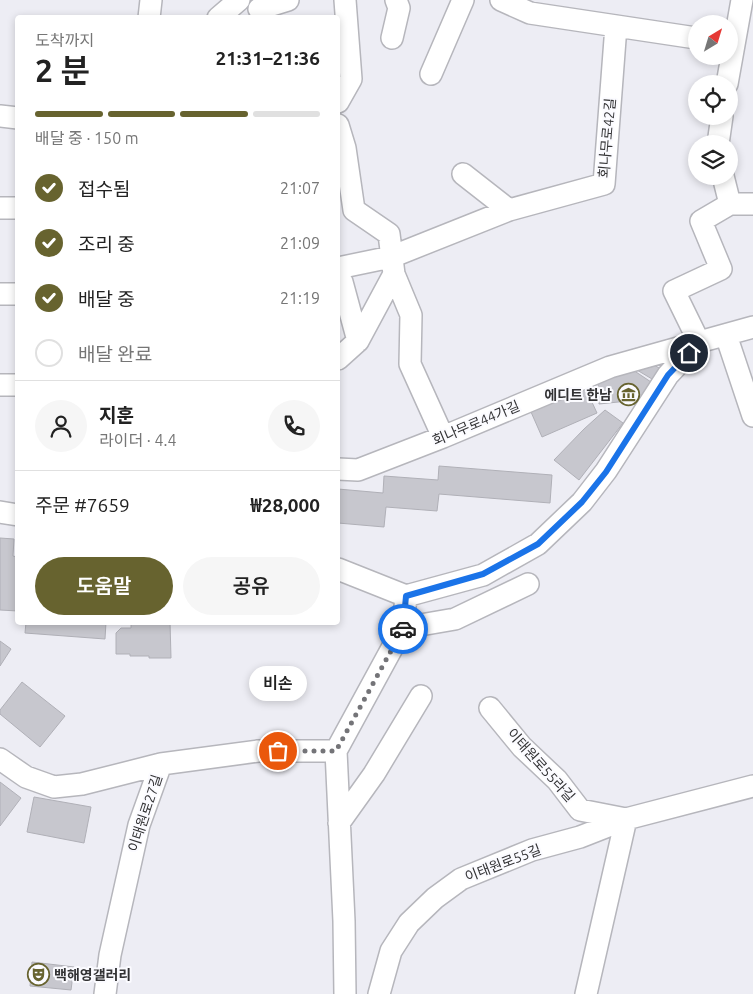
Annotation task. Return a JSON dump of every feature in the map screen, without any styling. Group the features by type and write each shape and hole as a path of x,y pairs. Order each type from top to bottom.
{"street":[{"path":"150,15 152,0"},
{"path":"222,15 239,0"},
{"path":"258,9 288,0"},
{"path":"340,98 351,79 345,0"},
{"path":"392,38 399,8 396,0"},
{"path":"431,74 463,0"},
{"path":"501,0 616,26 688,37"},
{"path":"738,44 742,0"},
{"name":"회나무로42길","path":"509,210 604,184 616,26"},
{"path":"0,116 15,118"},
{"path":"340,132 345,148 354,210 389,234 393,265 411,315 410,364 443,438"},
{"path":"340,268 393,265 509,210 463,174"},
{"path":"725,185 730,204"},
{"path":"340,570 406,596 483,574 538,544 582,502 606,472 668,375 700,342 674,292 721,269 701,221 730,204 753,204"},
{"path":"0,208 15,208"},
{"path":"340,357 358,341 393,265"},
{"path":"340,279 358,341"},
{"path":"0,294 15,294"},
{"name":"회나무로44가길","path":"340,469 358,470 443,438 610,367 753,327"},
{"path":"726,335 753,416"},
{"path":"0,385 15,385"},
{"path":"0,512 15,514"},
{"path":"404,628 455,619 528,584"},
{"path":"344,994 344,921 336,751 404,628 406,596"},
{"path":"339,823 374,774 421,696"},
{"name":"이태원로55라길","path":"490,708 522,747 557,780 580,810 626,819 753,786"},
{"name":"이태원로27길","path":"105,994 110,955 139,825 162,764 258,751 336,751"},
{"path":"0,759 26,777 54,787 82,784 162,764"},
{"path":"586,994 626,819"},
{"name":"이태원로55길","path":"379,994 390,950 409,923 435,898 461,879 532,850 580,837 626,819"}],"building":[{"path":"646,360 664,371 657,382 632,367"},
{"path":"633,370 654,384 639,407 628,401 599,404 598,381"},
{"path":"585,387 597,413 542,437 531,412"},
{"path":"605,410 623,423 579,480 554,460"},
{"path":"439,466 552,475 550,503 439,494 437,511 386,507 384,527 340,523 340,489 383,493 384,476 438,480"},
{"path":"0,538 14,539 15,611 0,610"},
{"path":"26,625 106,625 105,639 25,633"},
{"path":"131,625 170,625 171,658 149,658 149,656 116,654 116,633 121,628 131,628"},
{"path":"0,641 11,649 0,666"},
{"path":"22,682 65,716 40,747 0,714 0,710"},
{"path":"0,782 21,798 0,826"},
{"path":"34,797 91,807 84,843 27,832"},
{"path":"32,962 74,967 71,990 30,986"}],"way so far":[{"path":"278,751 336,751 403,629"}],"place":[{"name":"에디트 한남","path":"628,395"},
{"name":"비손","path":"278,751"},
{"name":"백해영갤러리","path":"38,975"}],"route":[{"path":"403,629 406,596 483,574 538,544 582,502 606,472 668,375 689,353"}]}
